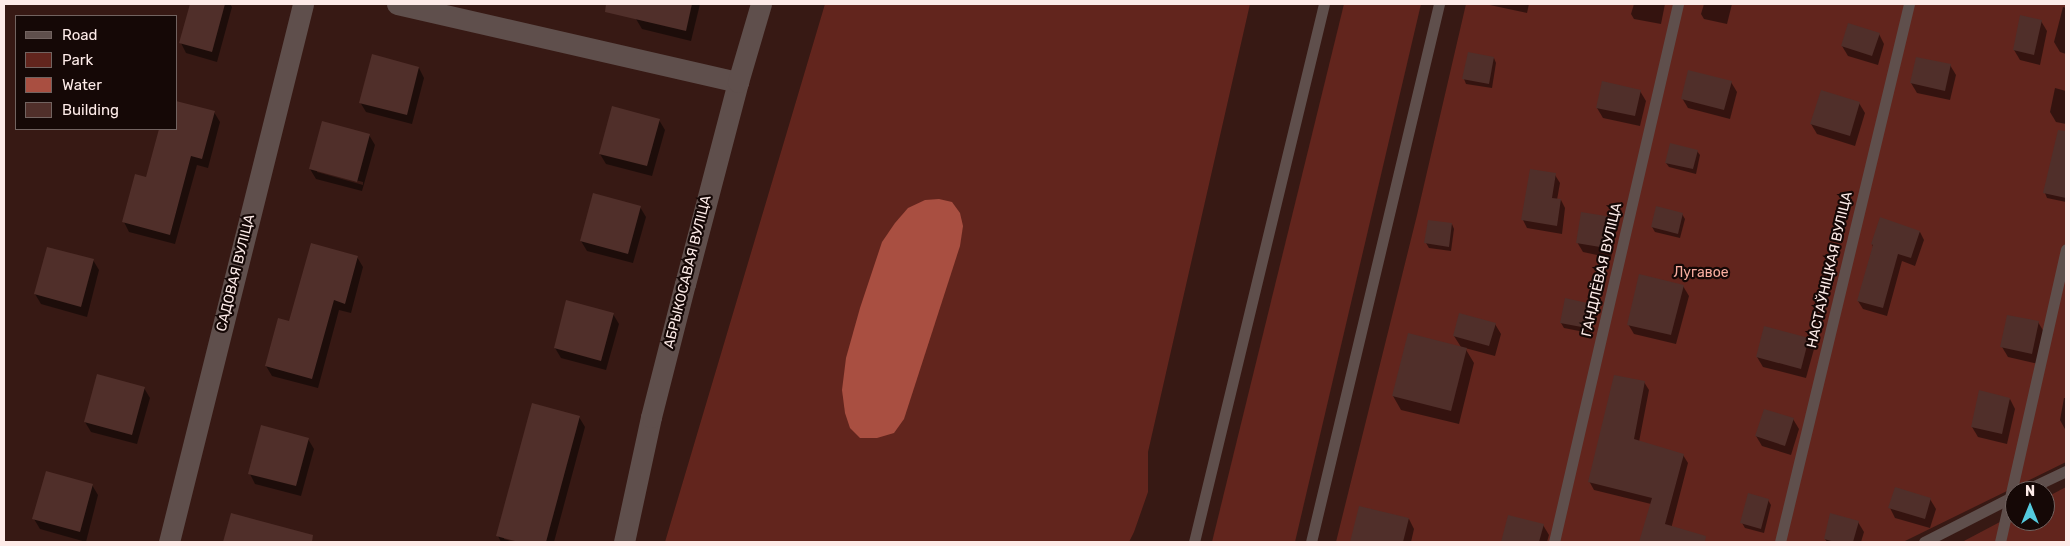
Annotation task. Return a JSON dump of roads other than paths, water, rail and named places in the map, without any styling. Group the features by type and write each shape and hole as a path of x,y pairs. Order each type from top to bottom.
{"street":[{"name":"САДОВАЯ ВУЛІЦА","path":"169,542 303,4"},
{"path":"397,4 738,82"},
{"name":"АБРЫКОСАВАЯ ВУЛІЦА","path":"624,542 651,418 738,82 761,4"}],"lane":[{"path":"1194,542 1324,4"},
{"path":"1311,542 1439,4"},
{"name":"ГАНДЛЁВАЯ ВУЛІЦА","path":"1554,542 1678,4"},
{"name":"НАСТАЎНІЦКАЯ ВУЛІЦА","path":"1780,542 1909,4"},
{"path":"2016,481 2066,249"},
{"path":"2044,481 2066,470"},
{"path":"1924,542 2005,501"},
{"path":"2000,542 2005,525"}],"water":[{"path":"939,199 952,202 960,213 963,226 960,246 904,419 894,433 877,438 860,438 850,428 845,413 842,390 846,358 860,308 882,242 895,223 908,208 925,200"}],"park label":[{"name":"Лугавое","path":"1701,273"}]}
